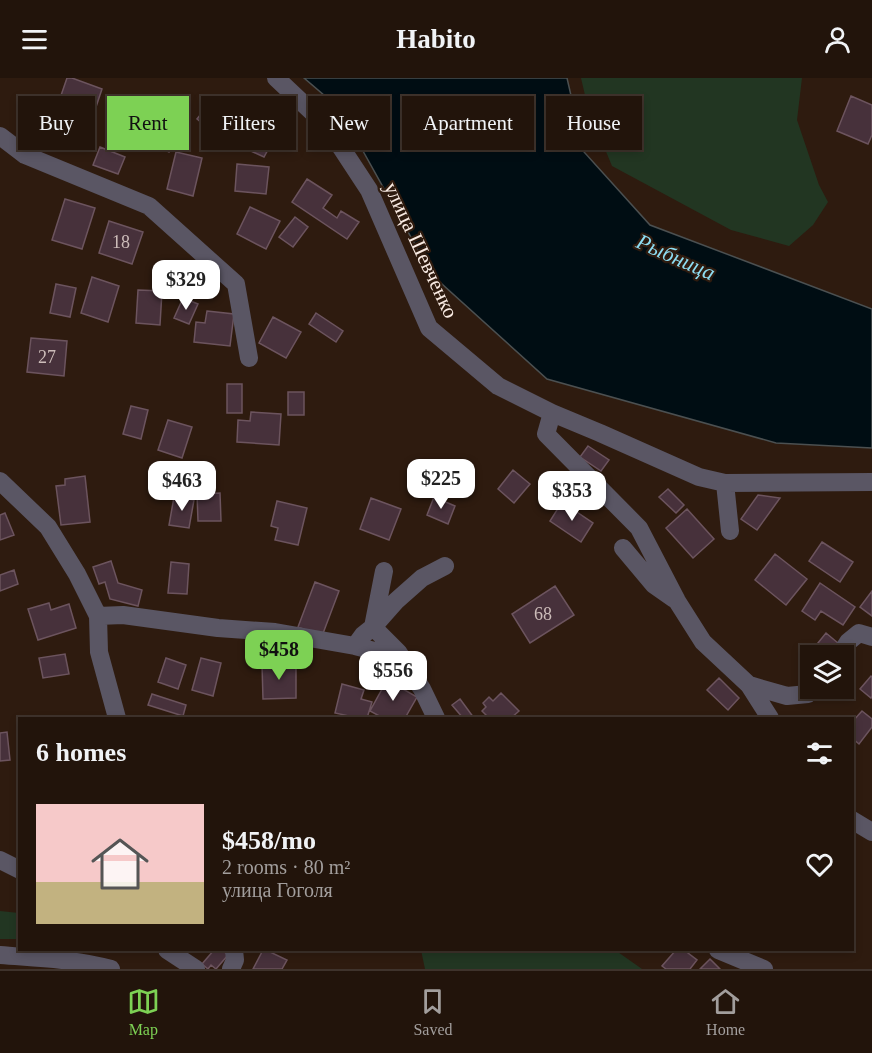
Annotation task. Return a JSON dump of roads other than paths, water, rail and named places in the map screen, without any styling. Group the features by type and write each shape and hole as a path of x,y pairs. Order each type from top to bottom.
{"street":[{"name":"улица Шевченко","path":"276,78 327,126 369,190 429,328 498,386 552,413 699,477 725,483 872,482"},
{"path":"0,136 25,155 149,206 236,284 249,358"},
{"path":"552,413 546,434 639,528 676,601 702,642 749,685 769,717"},
{"path":"0,481 48,527 77,574 98,616 99,652 117,717"},
{"path":"725,483 730,531"},
{"path":"623,548 654,585 676,601"},
{"path":"355,645 396,601 422,578 445,566"},
{"path":"373,627 384,571"},
{"path":"98,616 123,615 218,628 275,632 355,645 386,654 412,674"},
{"path":"373,627 398,652 422,689 436,717"},
{"path":"846,645 859,633 872,637"},
{"path":"749,685 787,696 800,695"},
{"path":"854,821 872,832"},
{"path":"0,860 18,869"},
{"path":"169,951 196,969"},
{"path":"231,969 235,960 234,951"},
{"path":"719,951 732,969"},
{"path":"720,951 764,969"},
{"path":"0,955 49,959 111,969"}],"water":[{"name":"Рыбница","path":"304,78 567,78 571,96 546,96 546,150 584,150 650,225 872,309 872,448 776,443 547,379 432,275 362,150 390,150 390,96 325,96"}]}
